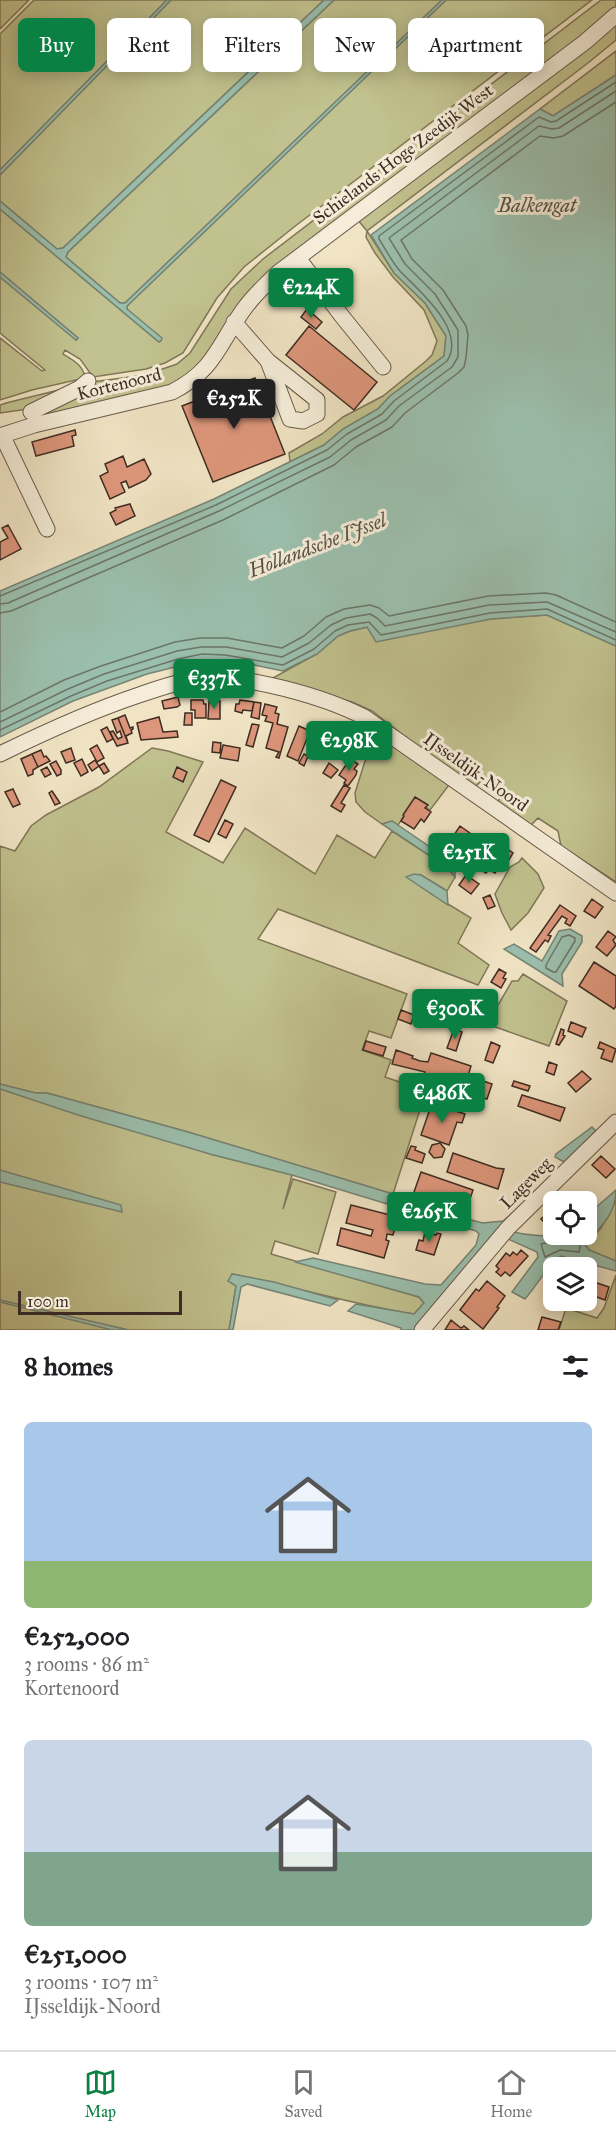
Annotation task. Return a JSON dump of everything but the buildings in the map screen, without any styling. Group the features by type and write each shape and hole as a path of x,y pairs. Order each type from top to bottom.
{"street":[{"name":"Schielands Hoge Zeedijk West","path":"298,258 585,42 616,15"},
{"name":"Kortenoord","path":"1,435 172,392 190,382 205,370 234,322 261,288 298,258"},
{"path":"298,258 383,367"},
{"path":"234,322 268,361"},
{"path":"31,412 80,388 88,381"},
{"path":"1,435 47,529"},
{"name":"IJsseldijk-Noord","path":"0,754 57,726 114,703 187,680 224,678 296,692 345,707 364,717 616,893"},
{"name":"Lageweg","path":"422,1330 503,1233 616,1122"}],"shaded area":[{"path":"0,0 29,0 0,29"},
{"path":"34,0 167,0 149,18 107,18 107,61 0,170 0,34"},
{"path":"171,0 324,0 302,21 302,18 203,18 203,72 248,72 63,248 57,249 0,201 0,175 107,65 107,72 191,72 191,18 153,18"},
{"path":"334,0 442,0 423,18 408,18 408,32 396,44 396,18 315,18"},
{"path":"446,0 592,0 544,37 544,18 427,18"},
{"path":"601,0 616,0 616,9 544,66 544,44"},
{"path":"314,19 314,72 367,72 125,303 120,303 66,257 68,252 258,72 302,72 302,30"},
{"path":"616,22 616,40 367,231 358,220"},
{"path":"408,36 408,72 497,72 244,267 217,298 183,353 165,363 146,369 93,377 80,359 65,350 63,354 80,367 85,378 0,400 0,338 42,371 45,370 0,333 0,277 76,340 78,338 0,272 0,209 159,342 127,309 127,306 371,72 396,72 396,48"},
{"path":"616,51 616,75 553,116 540,109"},
{"path":"507,72 536,72 276,267 199,367 166,388 42,416 41,413 92,382 145,375 177,364 190,353 231,289 263,259"},
{"path":"367,231 394,273 425,303 446,336 444,356 390,396 378,409 343,429 324,445 290,462 289,453 322,434 343,417 383,396 426,361 432,355 437,341 424,310 393,277 375,253 366,237"},
{"path":"79,385 28,409 0,413 0,405"},
{"path":"547,615 616,646 616,882 561,846 558,831 538,818 531,825 498,802 502,792 481,781 473,789 372,711 352,702 271,679 317,654 338,636 350,631 368,627"},
{"path":"384,737 449,785 430,810 415,800 398,825 392,821 382,824 365,812 356,802 355,793 365,761"},
{"path":"152,748 203,762 166,832 223,863 245,828 315,874 337,835 375,858 392,831 447,867 455,877 447,891 421,875 430,893 471,918 458,943 489,965 478,985 278,909 258,939 407,994 391,1038 369,1031 362,1050 391,1060 385,1077 426,1091 393,1194 188,1132 47,1093 37,1093 210,1154 292,1175 283,1209 293,1179 336,1192 318,1254 275,1241 271,1254 419,1297 424,1303 414,1314 368,1306 232,1274 236,1286 229,1330 128,1330 120,1328 112,1330 0,1330 0,846 15,851 31,826 46,815 99,787"},
{"path":"522,858 538,874 544,888 528,913 511,930 495,894 510,867"},
{"path":"523,974 567,1001 549,1046 487,1024 512,981 518,981"},
{"path":"616,1200 616,1261 589,1250 586,1246 597,1245 597,1232"},
{"path":"616,1275 616,1330 559,1330 565,1311 575,1311 597,1318 604,1308"}],"water":[{"path":"167,0 171,0 153,18 149,18"},
{"path":"324,0 334,0 302,30 302,21"},
{"path":"442,0 446,0 427,18 423,18"},
{"path":"408,32 408,36 396,48 396,44"},
{"path":"107,61 107,65 0,175 0,170"},
{"path":"248,72 258,72 68,252 66,257 120,303 125,303 367,72 371,72 127,306 127,309 162,338 161,341 159,342 0,209 0,201 57,249 63,248"},
{"path":"616,75 616,646 547,615 491,619 376,642 367,627 338,636 317,654 283,671 249,664 203,660 147,674 73,701 0,737 0,591 214,499 324,445 343,429 378,409 390,396 444,356 446,336 425,303 394,273 371,235 540,109 553,116"},
{"path":"0,272 78,338 76,340 0,277"},
{"path":"392,821 455,864 455,877 447,867 382,824"},
{"path":"414,874 421,875 447,891 448,905 406,877"},
{"path":"570,929 582,936 582,942 562,974 563,986 504,949 514,944 542,961 559,931"},
{"path":"0,1084 36,1093 47,1093 188,1132 393,1194 398,1202 483,1223 503,1221 518,1208 505,1230 543,1236 543,1245 586,1245 589,1250 616,1261 616,1271 597,1266 597,1257 543,1257 543,1276 525,1299 512,1292 538,1257 537,1252 499,1235 417,1330 401,1330 401,1328 348,1311 356,1304 414,1314 424,1303 419,1297 295,1262 313,1258 425,1284 441,1285 476,1245 479,1234 476,1231 292,1175 210,1154 78,1115 0,1089"},
{"path":"592,1127 596,1131 564,1162 555,1157 556,1154"},
{"path":"0,1170 121,1205 122,1212 0,1182"},
{"path":"616,1190 614,1206 597,1231 597,1206"},
{"path":"232,1274 274,1282 338,1300 330,1306 247,1284 241,1287 233,1330 229,1330 236,1286 228,1281"},
{"path":"0,1300 128,1330 112,1330 0,1302"}],"water label":[{"name":"Balkengat","path":"537,205"},
{"name":"Hollandsche IJssel","path":"317,545"}]}
